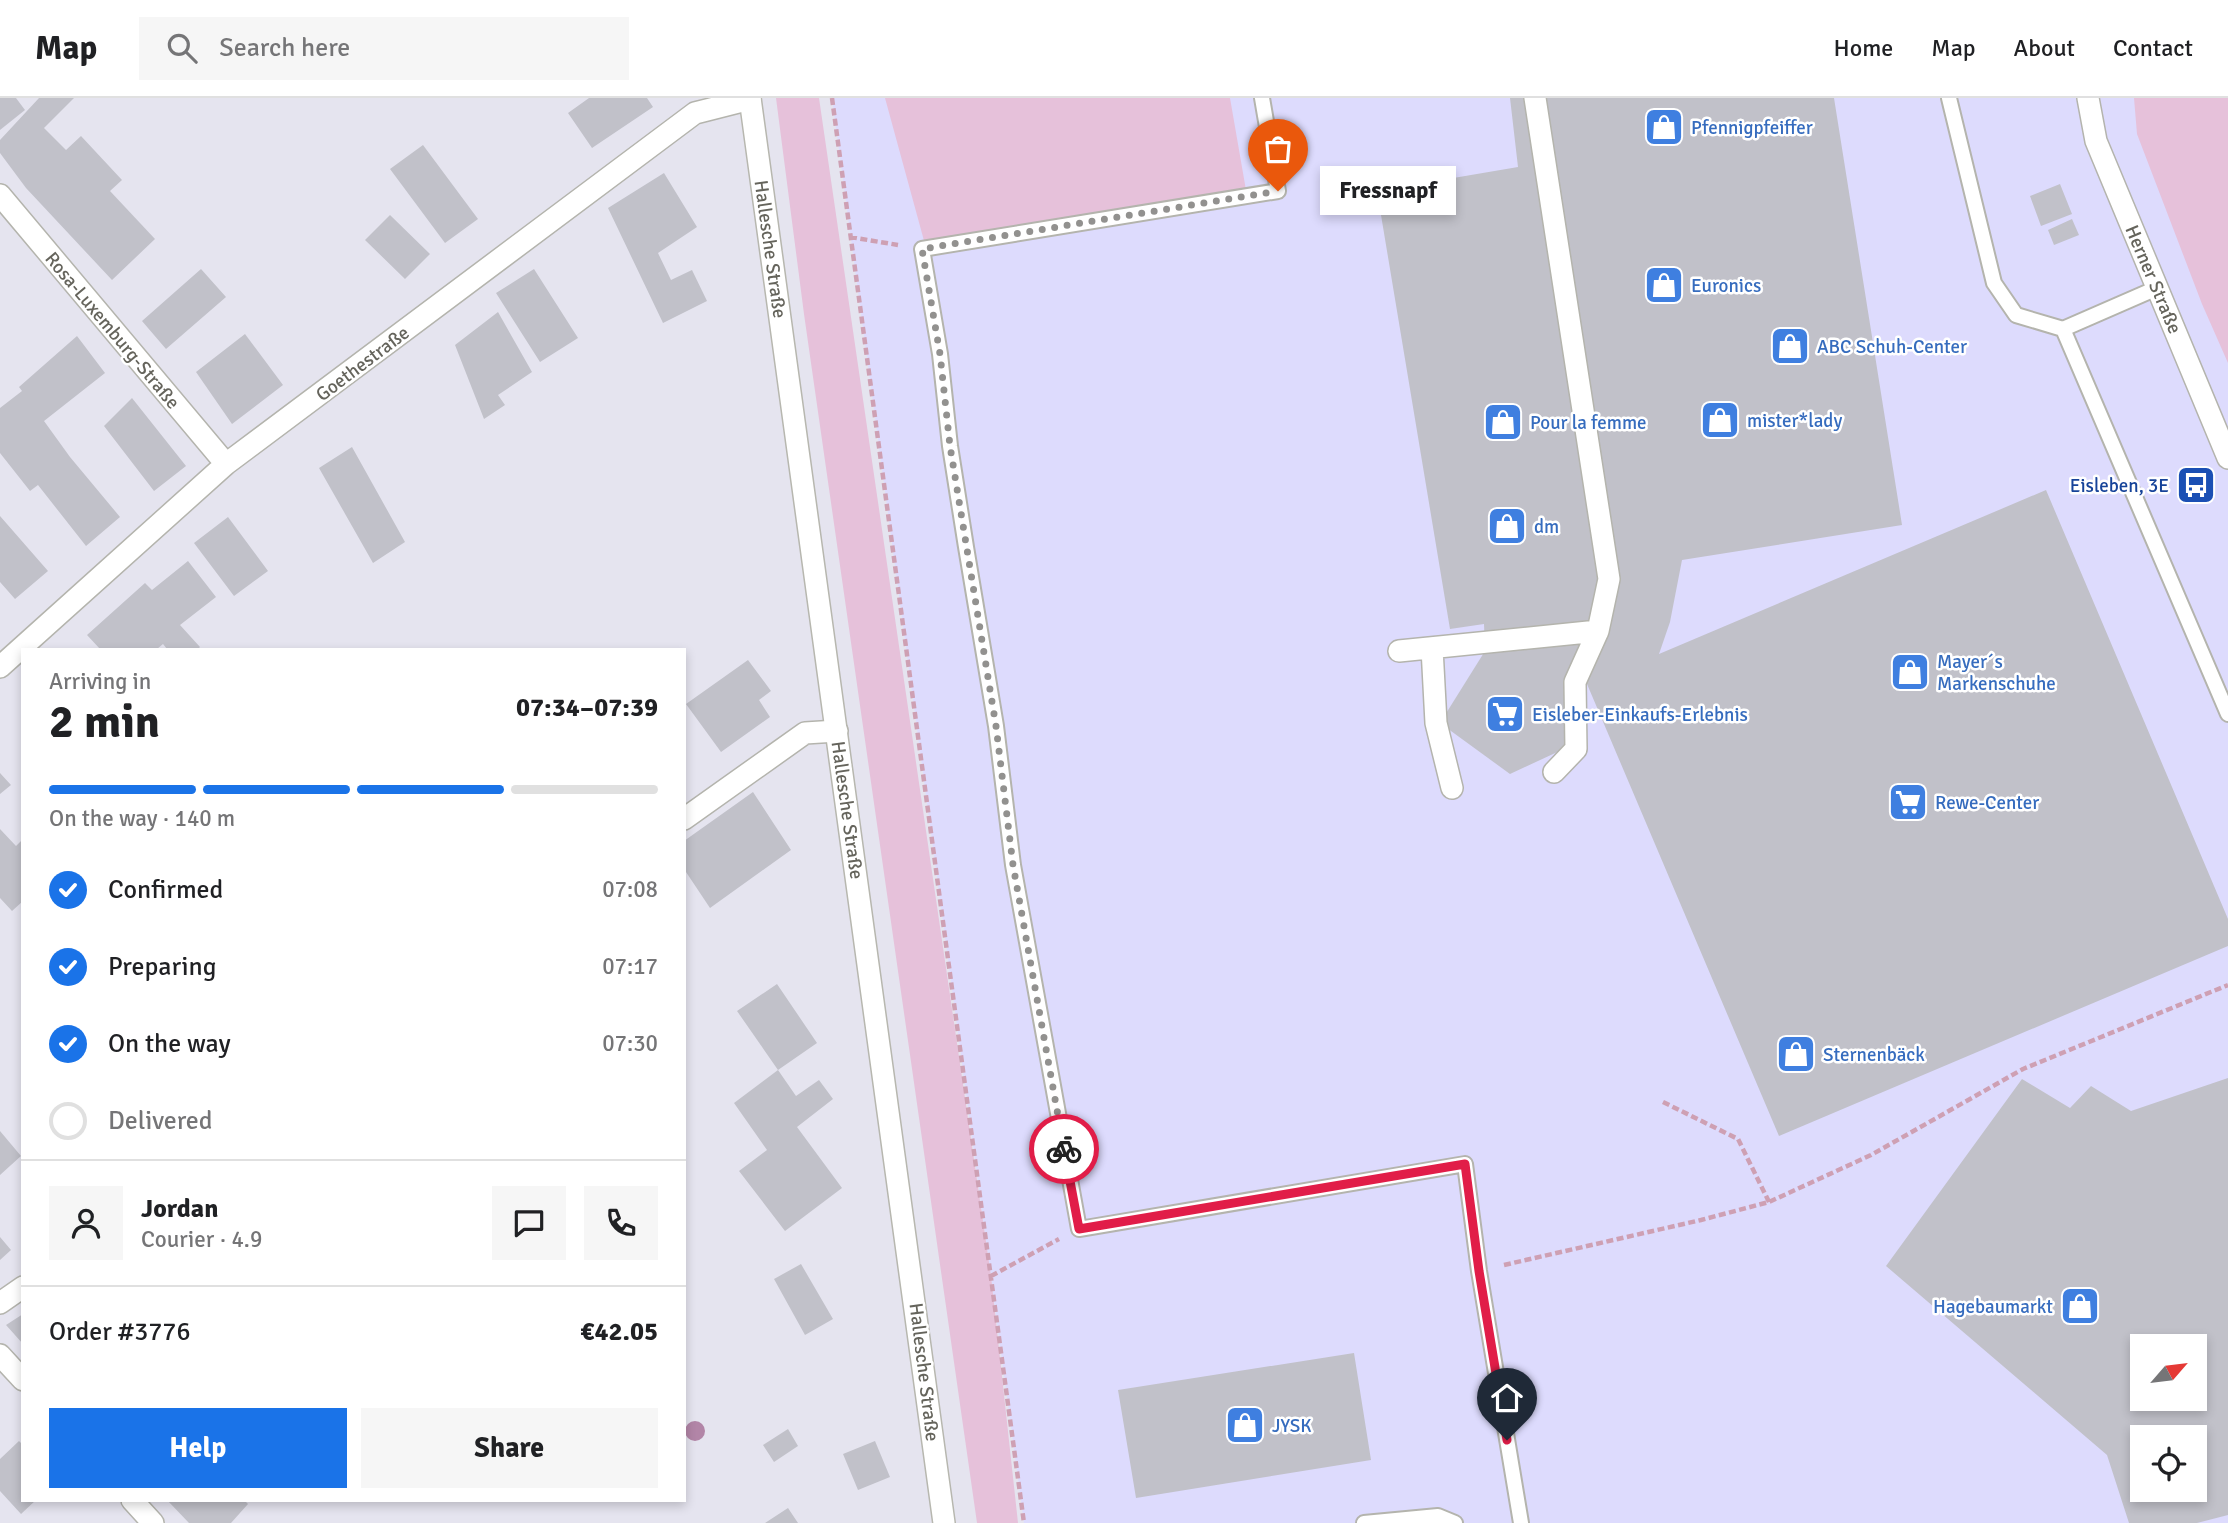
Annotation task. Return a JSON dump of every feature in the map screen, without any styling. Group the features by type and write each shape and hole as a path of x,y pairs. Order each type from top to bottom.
{"street":[{"name":"Goethestraße","path":"21,648 226,464 695,113 750,98"},
{"name":"Hallesche Straße","path":"750,98 944,1523"},
{"path":"1535,98 1609,579 1598,631 1575,682 1577,748 1554,772"},
{"name":"Herner Straße","path":"2088,98 2096,141 2228,458"},
{"name":"Rosa-Luxemburg-Straße","path":"0,195 226,464"},
{"path":"1399,651 1598,631"},
{"name":"Goethestraße","path":"0,667 21,648"},
{"path":"1432,648 1436,723 1452,788"},
{"path":"686,817 805,733 837,731"},
{"path":"0,1303 21,1288"},
{"path":"0,1355 21,1378"},
{"path":"134,1502 153,1523"}],"lane":[{"path":"1262,98 1278,191 922,249 940,354 960,509 996,726 1013,865 1079,1229 1465,1164 1479,1271 1521,1523"},
{"path":"1949,98 1994,283 2016,315 2063,329 2157,288"},
{"path":"2063,329 2228,714"},
{"path":"1364,1523 1438,1516 1455,1523"}],"path":[{"path":"832,98 1024,1523"},
{"path":"850,237 922,249"},
{"path":"1479,1271 1769,1202 1871,1154 2023,1069 2228,985"},
{"path":"1663,1102 1738,1139 1769,1202"},
{"path":"990,1276 1054,1241"}],"shaded area":[{"path":"776,98 819,98 991,1276 1018,1523 977,1523 804,314"},
{"path":"832,98 2228,98 2228,1523 1024,1523"},
{"path":"885,98 1230,98 1247,196 926,248"},
{"path":"2134,98 2228,98 2228,363 2202,304 2137,134"}],"building":[{"path":"0,98 16,98 25,110 0,130"},
{"path":"39,98 74,98 44,128 66,150 81,136 122,180 110,191 155,239 112,280 26,188 0,153 0,140"},
{"path":"589,98 647,98 653,107 592,148 568,113"},
{"path":"1510,98 1834,98 1902,525 1682,560 1670,622 1659,654 2046,490 2228,919 2228,946 1779,1136 1587,684 1564,706 1566,748 1510,774 1440,723 1485,651 1484,624 1450,629 1377,191 1518,167"},
{"path":"423,145 478,219 445,243 390,169"},
{"path":"664,173 697,227 658,253 671,280 692,270 707,301 663,323 608,208"},
{"path":"2060,184 2072,214 2041,226 2030,196"},
{"path":"390,215 430,254 405,279 365,240"},
{"path":"2072,219 2079,235 2054,245 2048,230"},
{"path":"201,269 226,297 166,349 142,321"},
{"path":"534,269 578,338 540,362 496,293"},
{"path":"498,312 532,372 498,395 505,405 484,419 455,345"},
{"path":"245,334 283,385 232,424 196,372"},
{"path":"77,336 105,373 44,421 120,517 86,546 38,485 30,491 0,453 0,408 22,391 19,387"},
{"path":"132,398 186,466 154,491 104,426"},
{"path":"352,447 405,542 373,563 319,468"},
{"path":"0,516 48,571 15,599 0,582"},
{"path":"228,517 268,571 234,596 194,543"},
{"path":"188,561 216,597 180,625 199,648 166,648 163,644 158,648 99,648 87,635 145,583 152,590"},
{"path":"748,660 771,691 759,700 770,717 721,752 686,704"},
{"path":"0,773 11,785 0,794"},
{"path":"753,792 791,850 710,908 686,872 686,840"},
{"path":"0,829 16,846 21,841 21,903 12,911 0,898"},
{"path":"777,984 817,1043 778,1070 737,1011"},
{"path":"778,1070 796,1096 819,1080 833,1099 797,1127 842,1188 785,1231 739,1171 767,1150 734,1103"},
{"name":"Hagebaumarkt","path":"2228,1078 2228,1515 2197,1523 2129,1523 2107,1455 1886,1266 2022,1079 2070,1108 2091,1086 2131,1111"},
{"path":"0,1131 21,1156 0,1175"},
{"path":"0,1237 11,1250 0,1260"},
{"path":"801,1264 833,1319 805,1335 774,1279"},
{"path":"21,1315 21,1342 6,1325"},
{"name":"JYSK","path":"1354,1353 1371,1460 1136,1498 1118,1390"},
{"path":"788,1429 798,1446 774,1462 763,1445"},
{"path":"19,1441 21,1443 21,1502 34,1502 21,1514 0,1491 0,1459"},
{"path":"875,1441 890,1477 858,1490 843,1454"},
{"path":"169,1502 248,1504 231,1523 189,1523"},
{"path":"788,1508 798,1523 765,1523"}],"way so far":[{"path":"1064,1149 1013,865 996,726 950,446 940,354 922,249 1278,191"}],"place":[{"name":"Pfennigpfeiffer","path":"1664,127"},
{"name":"Fressnapf","path":"1278,191"},
{"name":"Euronics","path":"1664,285"},
{"name":"ABC Schuh-Center","path":"1790,346"},
{"name":"mister*lady","path":"1720,420"},
{"name":"Pour la femme","path":"1503,422"},
{"name":"Eisleben, 3E","path":"2196,485"},
{"name":"dm","path":"1507,526"},
{"name":"Mayer´s Markenschuhe","path":"1910,672"},
{"name":"Eisleber-Einkaufs-Erlebnis","path":"1505,714"},
{"name":"Rewe-Center","path":"1908,802"},
{"name":"Sternenbäck","path":"1796,1054"},
{"name":"Hagebaumarkt","path":"2080,1306"},
{"name":"JYSK","path":"1245,1425"}],"route":[{"path":"1064,1149 1079,1229 1465,1164 1479,1271 1507,1440"}]}
